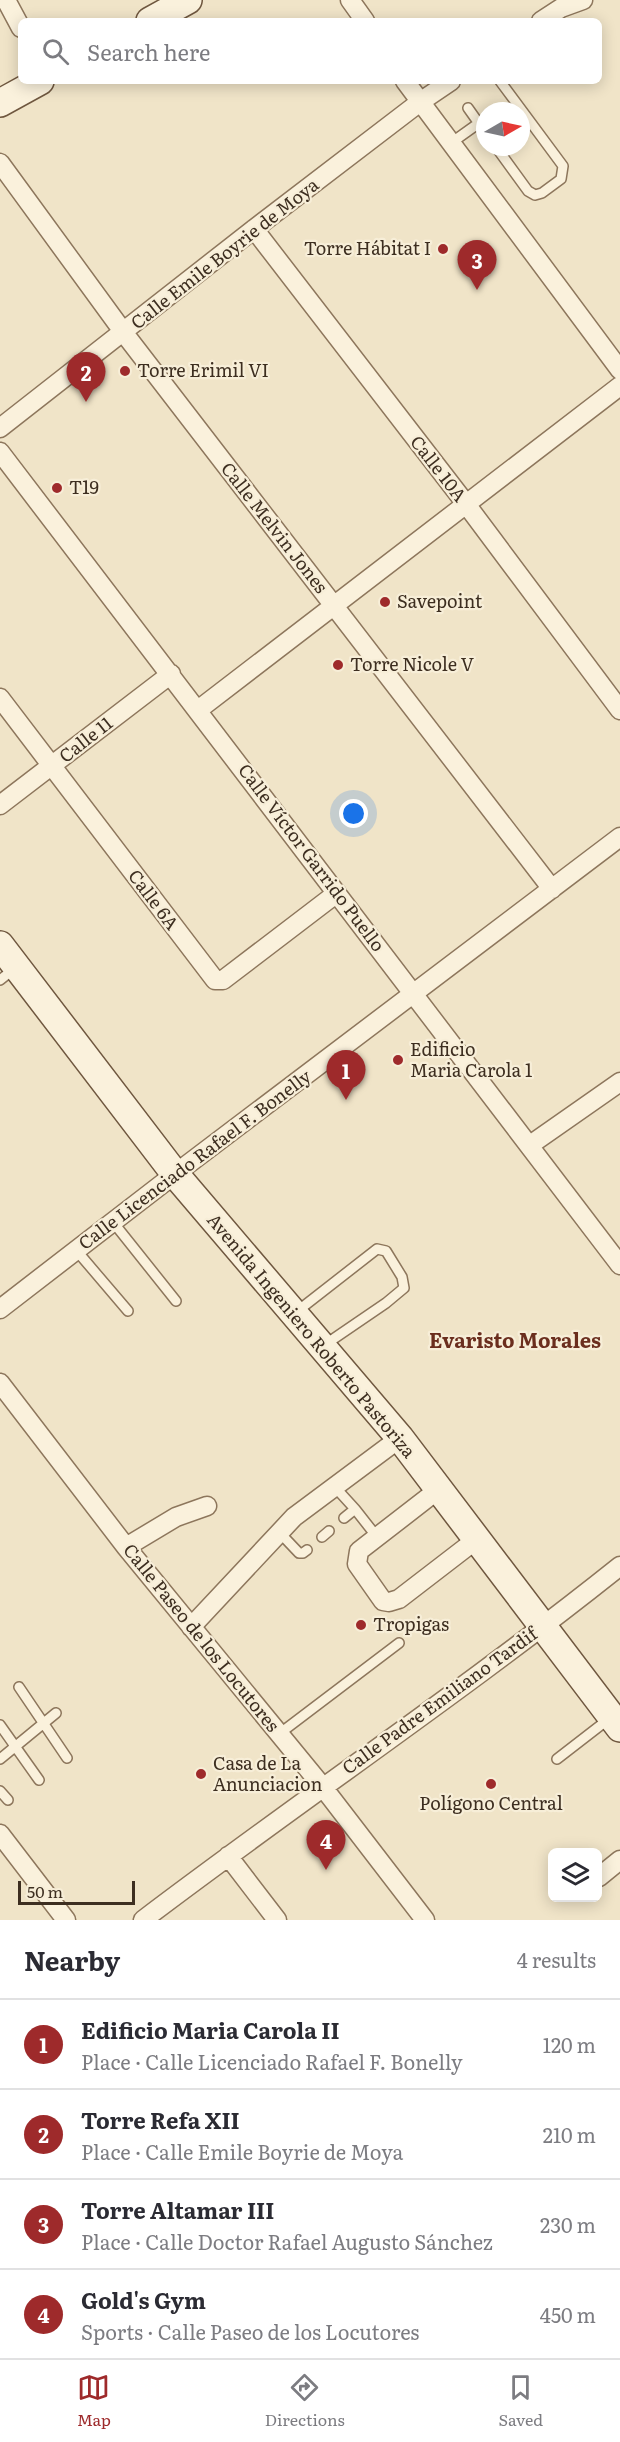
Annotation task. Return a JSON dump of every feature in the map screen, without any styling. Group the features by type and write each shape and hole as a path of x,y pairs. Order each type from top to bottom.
{"street":[{"path":"6,0 18,22"},
{"path":"155,18 188,0"},
{"path":"350,0 363,18"},
{"path":"546,18 561,8 583,0"},
{"path":"0,103 35,84"},
{"path":"407,84 620,370"},
{"name":"Calle Emile Boyrie de Moya","path":"0,428 254,229 447,84"},
{"name":"Calle Melvin Jones","path":"0,163 124,333 552,889"},
{"name":"Calle 10A","path":"254,229 466,504 620,710"},
{"path":"198,710 620,386"},
{"name":"Calle Víctor Garrido Puello","path":"0,452 620,1265"},
{"name":"Calle 11","path":"0,805 171,674"},
{"name":"Calle 6A","path":"0,698 215,980 223,980 337,893"},
{"name":"Calle Licenciado Rafael F. Bonelly","path":"0,1310 175,1174 620,837"},
{"name":"Avenida Ingeniero Roberto Pastoriza","path":"0,945 8,973 293,1315 400,1438 616,1722"},
{"path":"530,1145 620,1082"},
{"name":"Calle Paseo de los Locutores","path":"0,1383 126,1547 322,1786 425,1920"},
{"path":"191,1627 294,1517 400,1438"},
{"path":"439,1489 359,1551 357,1564 383,1601 399,1599 477,1539"},
{"path":"126,1547 176,1517 207,1506"},
{"name":"Calle Padre Emiliano Tardif","path":"143,1920 322,1786 544,1627 620,1566"},
{"path":"0,1833 66,1920"},
{"path":"228,1856 277,1920"},
{"path":"602,1874 620,1860"}],"lane":[{"path":"502,84 516,102"},
{"path":"468,108 476,119"},
{"path":"502,156 528,192 535,195 542,193 561,178 563,166 530,121"},
{"path":"451,143 476,125"},
{"path":"113,1222 176,1301"},
{"path":"293,1315 377,1249 381,1248 386,1251 402,1277 404,1288 321,1347"},
{"path":"76,1250 128,1311"},
{"path":"334,1486 377,1537"},
{"path":"344,1518 355,1509"},
{"path":"280,1533 299,1552 303,1553 307,1550"},
{"path":"279,1734 399,1643"},
{"path":"19,1687 67,1758"},
{"path":"0,1759 56,1713"},
{"path":"557,1759 616,1722"},
{"path":"0,1725 39,1780"},
{"path":"0,1791 8,1800"}],"place":[{"name":"Torre Hábitat I","path":"443,249"},
{"name":"Torre Altamar III","path":"477,290"},
{"name":"Torre Erimil VI","path":"125,371"},
{"name":"Torre Refa XII","path":"86,402"},
{"name":"T19","path":"57,488"},
{"name":"Savepoint","path":"385,602"},
{"name":"Torre Nicole V","path":"338,665"},
{"name":"Edificio Maria Carola 1","path":"398,1060"},
{"name":"Edificio Maria Carola II","path":"346,1100"},
{"name":"Tropigas","path":"361,1625"},
{"name":"Casa de La Anunciacion","path":"201,1774"},
{"name":"Polígono Central","path":"491,1784"},
{"name":"Gold's Gym","path":"326,1870"}],"district":[{"name":"Evaristo Morales","path":"515,1341"}]}
